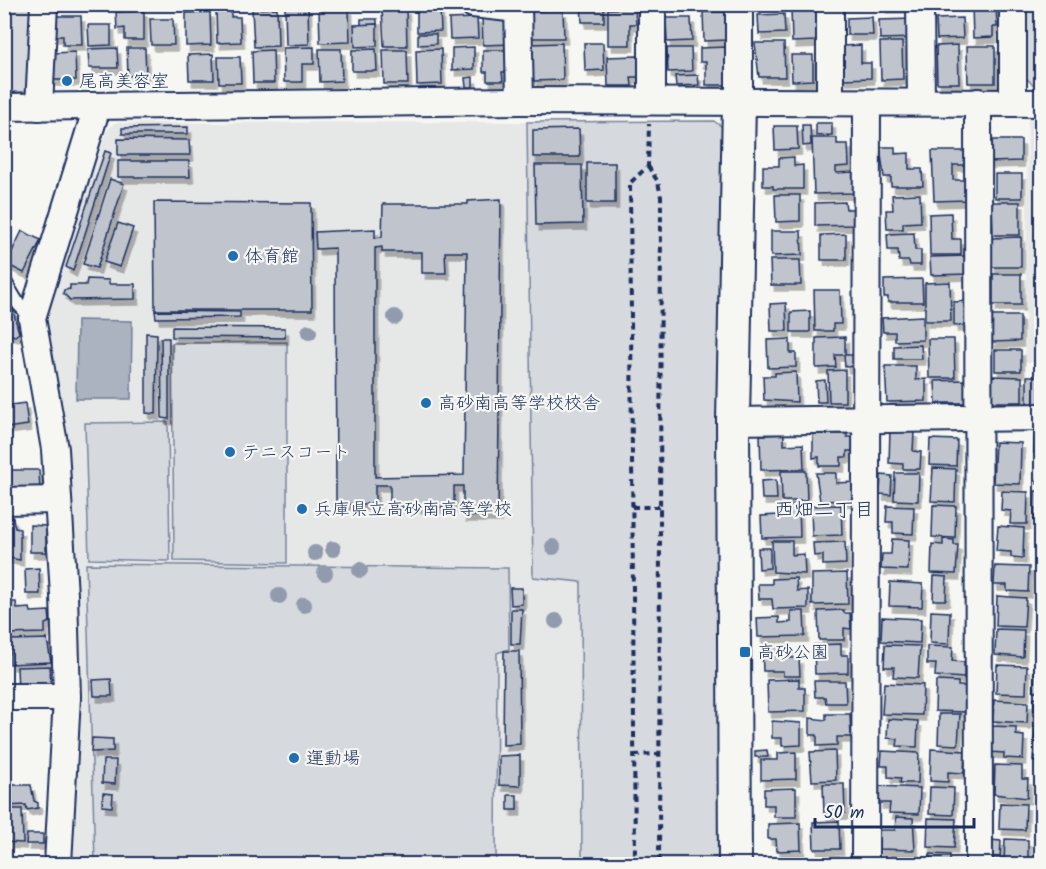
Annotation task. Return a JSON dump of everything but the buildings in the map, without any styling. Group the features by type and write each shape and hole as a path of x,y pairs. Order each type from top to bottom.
{"street":[{"path":"39,107 44,4"},
{"path":"473,4 518,7 520,101"},
{"path":"651,109 652,4"},
{"path":"735,864 732,422 739,4"},
{"path":"830,4 830,103"},
{"path":"920,4 921,102"},
{"path":"1013,4 1013,103"},
{"path":"4,107 520,101 651,109 739,102 1041,103"},
{"path":"978,102 979,864"},
{"path":"865,864 867,103"},
{"path":"58,864 67,697 64,595 55,449 32,318 97,107"},
{"path":"732,422 1041,417"},
{"path":"4,501 58,500"},
{"path":"4,697 67,697"}],"lane":[{"path":"4,280 19,305 32,318"}],"path":[{"path":"651,109 648,166 658,182 661,197 659,864"},
{"path":"635,864 630,183 648,166"},
{"path":"632,507 660,507"},
{"path":"634,755 659,754"}],"shaded area":[{"path":"5,5 34,5 36,84 26,92 5,92"},
{"path":"1024,5 1041,5 1041,86 1032,84 1024,75"},
{"path":"1028,117 1041,117 1041,362 1025,362"},
{"path":"714,121 725,129 722,864 582,864 581,582 533,577 527,122"},
{"name":"兵庫県立高砂南高等学校","path":"527,122 533,577 581,582 582,864 73,864 80,640 67,440 45,315 107,130 115,123"},
{"path":"77,320 132,321 131,399 76,399"},
{"name":"テニスコート","path":"287,342 287,563 174,561 172,343"},
{"path":"168,422 170,561 89,559 85,423"},
{"name":"運動場","path":"86,564 508,568 509,649 497,653 496,864 97,864 95,862"}],"place":[{"name":"尾高美容室","path":"67,81"},
{"name":"体育館","path":"233,256"},
{"name":"高砂南高等学校校舎","path":"426,403"},
{"name":"テニスコート","path":"230,452"},
{"name":"兵庫県立高砂南高等学校","path":"302,509"},
{"name":"高砂公園","path":"745,652"},
{"name":"運動場","path":"294,758"}],"district":[{"name":"西畑二丁目","path":"824,509"}]}
